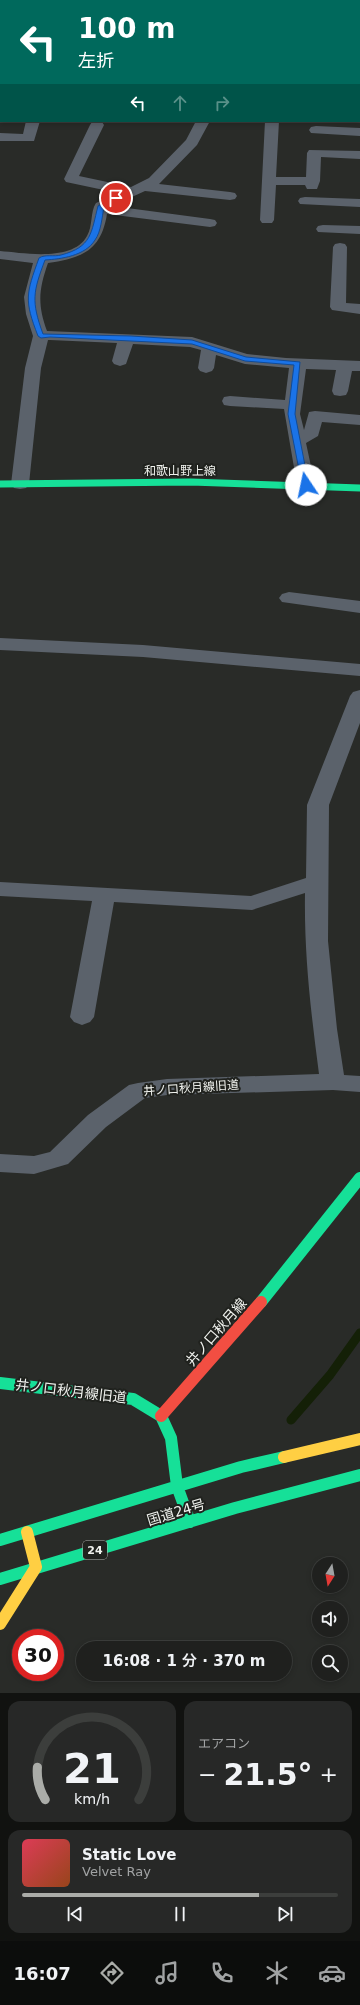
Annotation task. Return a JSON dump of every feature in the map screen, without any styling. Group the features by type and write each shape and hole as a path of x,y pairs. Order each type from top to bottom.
{"main road":[{"name":"和歌山野上線","path":"0,485 190,482 360,488"},
{"name":"井ノ口秋月線","path":"161,1416 266,1297 360,1178"},
{"name":"井ノ口秋月線旧道","path":"0,1383 133,1399 161,1416"},
{"path":"161,1416 171,1438 178,1486 190,1522"},
{"name":"国道24号","path":"0,1540 241,1467 360,1439"},
{"name":"国道24号","path":"0,1579 190,1522 360,1475"},
{"path":"0,1624 36,1568 27,1532"}],"street":[{"path":"0,137 29,138 33,122"},
{"path":"0,255 42,258 61,257 81,249 93,239 101,206 154,181 192,142 203,122"},
{"path":"267,220 272,122"},
{"path":"97,125 72,179 137,188 230,196"},
{"path":"316,130 360,132"},
{"path":"269,181 313,184 314,153 360,155"},
{"path":"305,201 360,203"},
{"path":"101,209 210,223"},
{"path":"323,229 360,230"},
{"path":"340,247 338,307 360,309"},
{"path":"20,484 33,368 41,336 32,312 31,289 42,258"},
{"path":"41,336 50,335 127,338 192,342 245,359 298,364 353,366 340,391"},
{"path":"120,361 127,338"},
{"path":"206,368 209,348"},
{"path":"298,364 292,414 306,485"},
{"path":"230,401 293,405"},
{"path":"297,441 312,432 315,416 360,420"},
{"path":"289,598 360,607"},
{"path":"0,644 143,651 360,670"},
{"path":"333,1082 325,1029 316,941 318,805 360,696"},
{"path":"0,889 252,903 317,882"},
{"path":"82,1017 104,894"},
{"name":"井ノ口秋月線旧道","path":"0,1163 34,1165 59,1158 97,1121 138,1091 167,1087 333,1082 360,1084"}],"waterway":[{"path":"291,1420 330,1375 360,1333"}],"traffic: fast":[{"path":"0,484 191,482 360,488"},
{"path":"261,1302 360,1178"},
{"path":"0,1383 133,1399 161,1416"},
{"path":"161,1416 171,1438 177,1486 190,1522"},
{"path":"0,1540 241,1467 284,1457"},
{"path":"0,1579 235,1508 360,1475"}],"traffic: slow":[{"path":"284,1457 360,1439"},
{"path":"0,1624 36,1567 27,1532"}],"traffic: jam":[{"path":"161,1416 261,1302"}],"route":[{"path":"116,198 101,206 93,239 81,249 61,257 42,258 31,289 32,312 41,336 131,338 192,342 245,359 298,364 292,414 306,485"}]}
